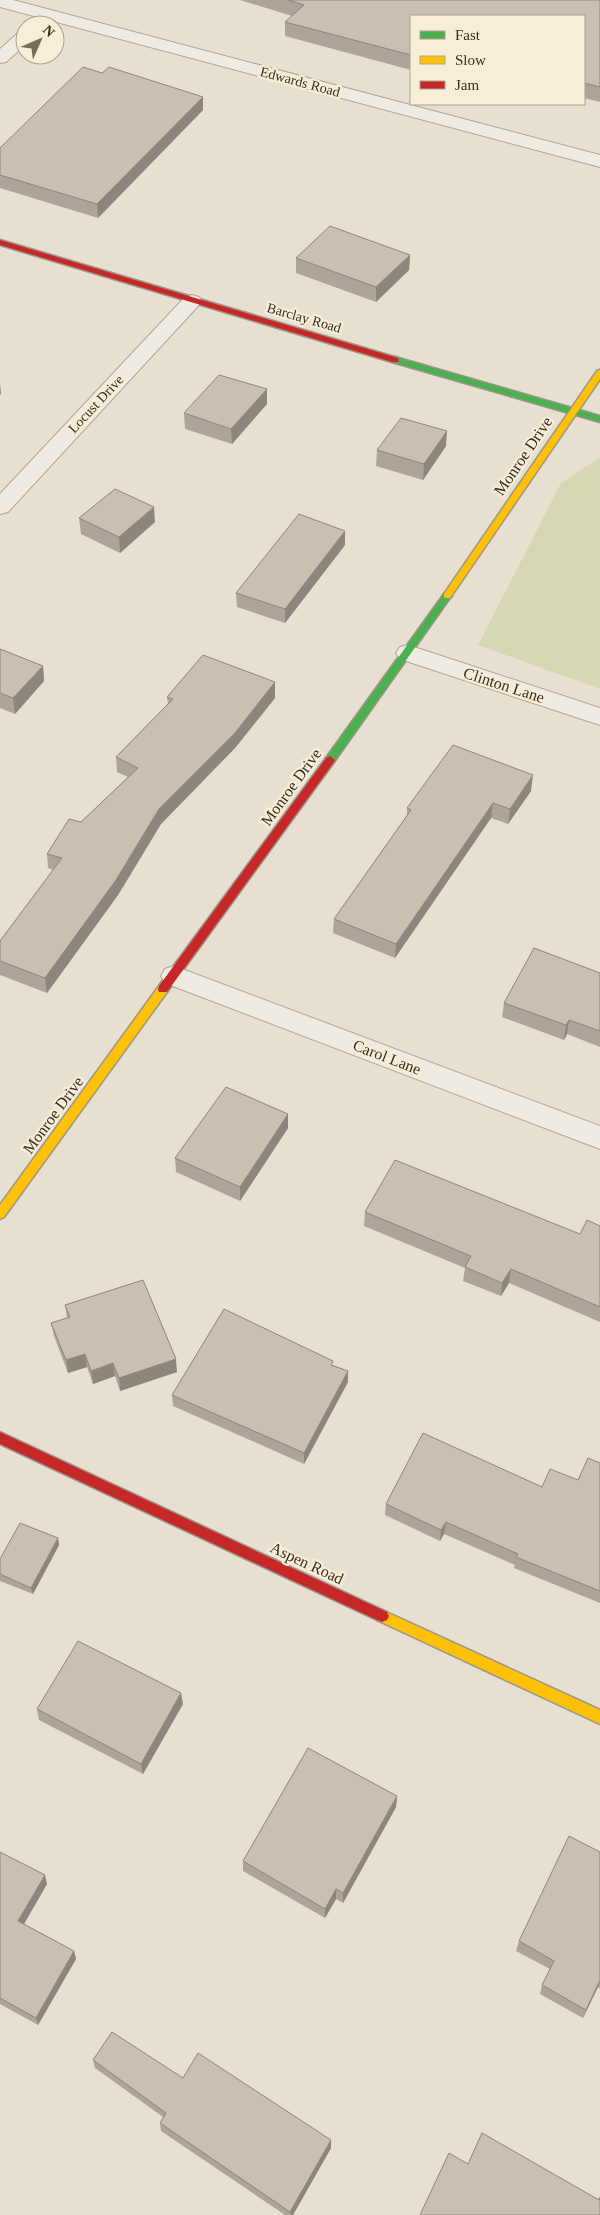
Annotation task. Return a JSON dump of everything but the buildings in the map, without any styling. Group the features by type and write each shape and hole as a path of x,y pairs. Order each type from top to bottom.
{"street":[{"path":"49,15 66,0"},
{"name":"Edwards Road","path":"0,2 31,15"},
{"name":"Edwards Road","path":"65,26 600,161"},
{"path":"0,58 15,45"},
{"name":"Barclay Road","path":"0,242 192,301 600,419"},
{"name":"Locust Drive","path":"0,507 192,301"},
{"name":"Monroe Drive","path":"0,1214 408,653 600,373"},
{"name":"Clinton Lane","path":"408,653 600,717"},
{"name":"Carol Lane","path":"174,976 600,1138"},
{"name":"Aspen Road","path":"0,1438 600,1717"}],"green space":[{"path":"600,457 600,689 478,645 561,483"}],"traffic: fast":[{"path":"395,360 600,419"},
{"path":"330,760 447,596"}],"traffic: slow":[{"path":"447,596 600,373"},
{"path":"0,1214 163,989"},
{"path":"382,1616 600,1717"}],"traffic: jam":[{"path":"0,242 395,360"},
{"path":"163,989 330,760"},
{"path":"0,1438 382,1616"}]}
